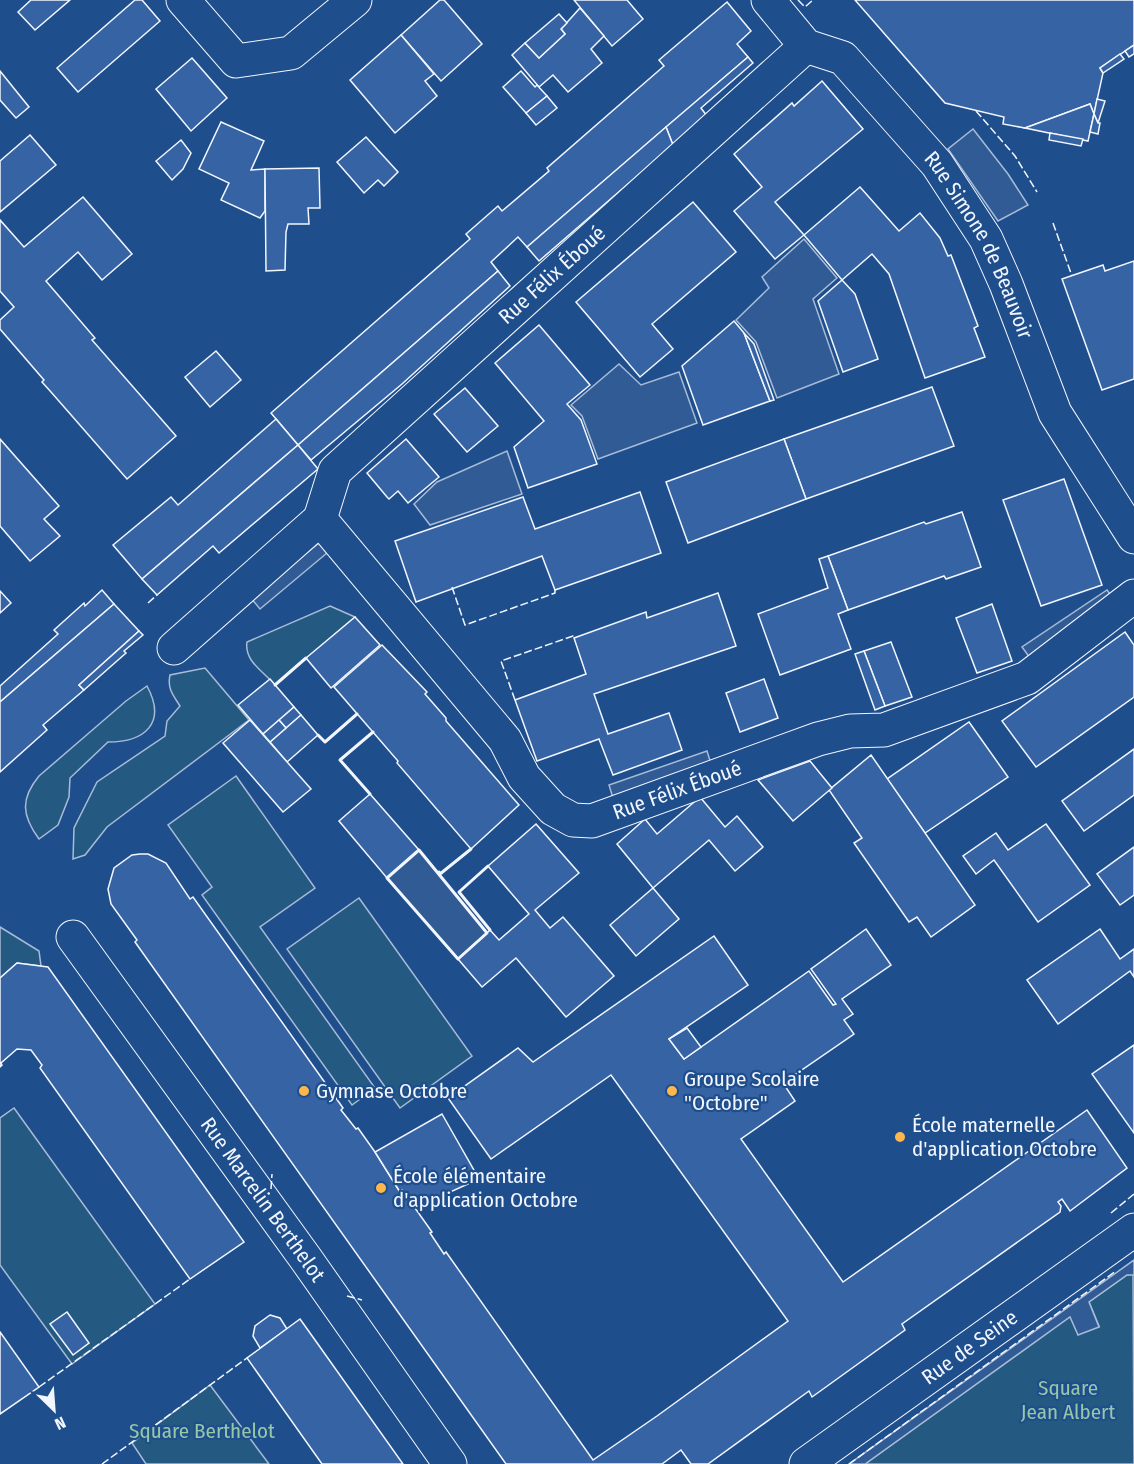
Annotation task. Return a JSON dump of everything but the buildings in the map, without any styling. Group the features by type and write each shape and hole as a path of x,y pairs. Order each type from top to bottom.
{"street":[{"path":"183,0 236,61 291,53 355,0"},
{"path":"768,0 806,46"},
{"name":"Rue Félix Éboué","path":"806,46 335,471 320,519 505,740 524,777 553,809 573,820 592,821 818,739 850,731 884,730 1027,678 1134,596"},
{"name":"Rue Simone de Beauvoir","path":"806,46 843,58 937,164 986,239 1006,284 1054,412 1134,537"},
{"path":"174,648 320,519"},
{"name":"Rue Marcelin Berthelot","path":"73,937 306,1259 450,1464"},
{"name":"Rue de Seine","path":"806,1464 1134,1230"}],"green space":[{"path":"330,606 355,617 275,685 251,660 248,655 247,642"},
{"path":"205,668 249,720 107,827 85,855 73,859 74,828 97,782 165,736 167,721 180,706 170,688 170,675"},
{"path":"147,686 155,710 149,728 133,738 108,742 70,778 69,797 58,825 39,839 29,823 26,808 26,800 33,784 39,776 126,701"},
{"path":"236,776 315,888 260,927 375,1088 352,1105 202,895 212,887 168,825"},
{"path":"359,898 472,1056 400,1108 287,949"},
{"path":"0,927 39,951 41,966 17,963 0,978"},
{"path":"14,1108 155,1304 72,1364 0,1265 0,1118"},
{"name":"Square Jean Albert","path":"1133,1274 1134,1464 865,1464 1070,1316 1099,1326 1089,1302 1127,1275"},
{"name":"Square Berthelot","path":"210,1385 269,1464 146,1464 132,1443"}],"shaded area":[{"path":"973,129 1008,174 1028,205 998,221 948,149"},
{"path":"804,239 837,278 813,299 839,374 777,398 756,342 736,320 769,288 762,277"},
{"path":"619,364 641,385 679,372 697,423 598,459 582,416 571,405"},
{"path":"507,451 522,494 430,525 414,504 437,482"},
{"path":"319,543 327,553 260,609 251,598"},
{"path":"1107,590 1115,601 1030,658 1022,647"},
{"path":"707,751 711,764 613,798 609,785"},
{"path":"419,850 487,933 458,959 387,878"},
{"path":"1134,1260 1134,1275 1127,1275 1089,1302 1099,1327 1078,1335 1070,1317 865,1464 849,1464"}],"fence":[{"path":"798,0 805,7 813,0"},
{"path":"976,111 1015,156 1037,192"},
{"path":"1053,223 1072,276"},
{"path":"452,587 465,625 555,593 555,590"},
{"path":"148,603 157,595"},
{"path":"515,700 501,661 573,636 574,638"},
{"path":"271,1189 272,1174"},
{"path":"1111,1213 1134,1194"},
{"path":"849,1464 1116,1271"},
{"path":"39,1387 190,1279"},
{"path":"347,1296 362,1300"},
{"path":"102,1464 247,1358"}],"wall":[{"path":"275,685 306,658"},
{"path":"318,735 325,742 357,714"},
{"path":"370,794 340,760 373,732"},
{"path":"439,872 440,874 471,849"},
{"path":"419,850 487,933 458,959 387,878 419,850"},
{"path":"488,866 459,892 490,930"}],"place":[{"name":"Gymnase Octobre","path":"304,1091"},
{"name":"Groupe Scolaire \"Octobre\"","path":"672,1091"},
{"name":"École maternelle d'application Octobre","path":"900,1137"},
{"name":"École élémentaire d'application Octobre","path":"381,1188"}]}
